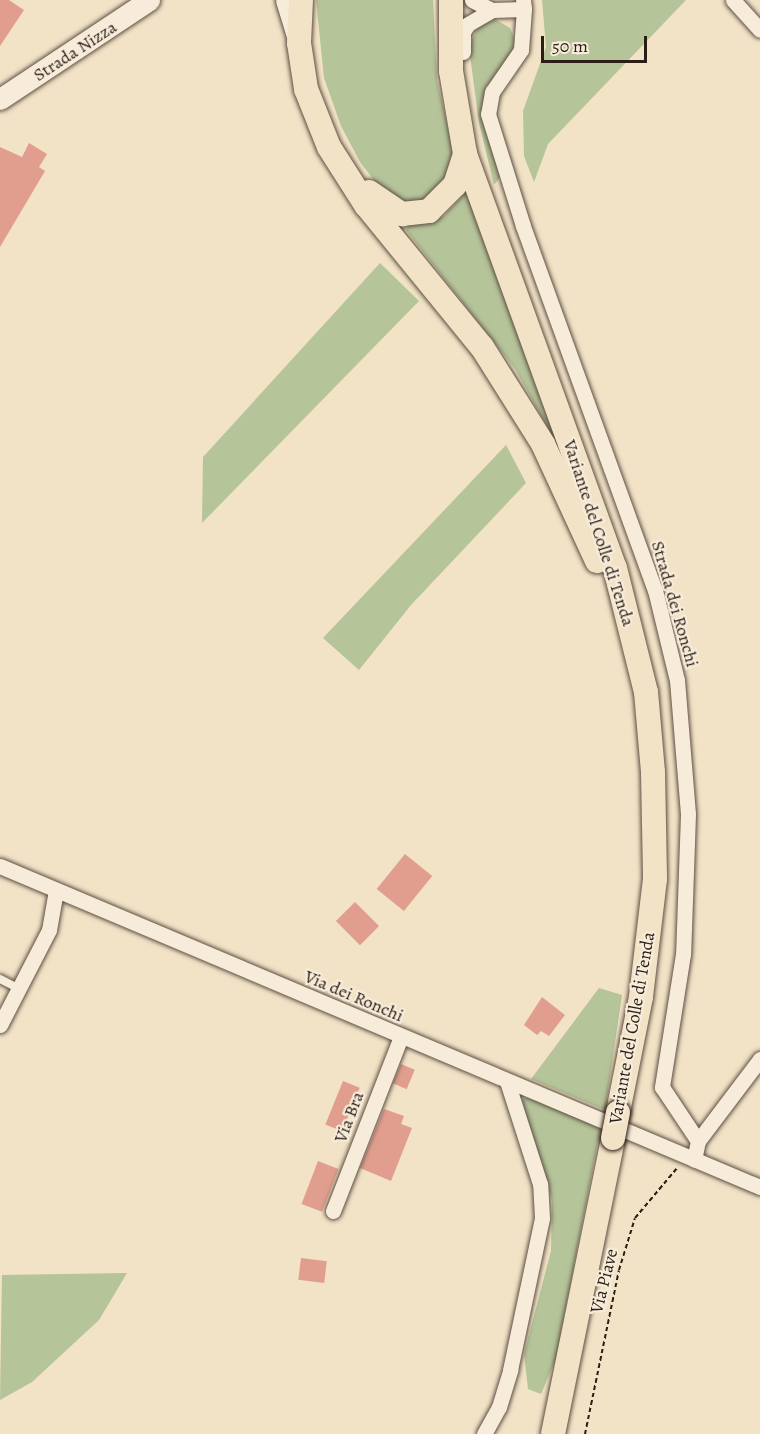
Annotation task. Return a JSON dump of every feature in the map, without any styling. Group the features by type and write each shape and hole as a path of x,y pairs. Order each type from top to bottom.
{"main road":[{"path":"301,0 299,43 306,89 329,147 366,205 482,347 543,444 638,657"},
{"name":"Variante del Colle di Tenda","path":"451,0 454,89 465,154 615,568 638,657 653,772 656,879 641,997 553,1434"},
{"path":"329,147 374,197 391,209 410,215 429,211 445,199 455,186 465,154"}],"street":[{"name":"Strada Nizza","path":"0,99 149,0"},
{"path":"285,0 299,43"},
{"path":"472,0 492,10"},
{"path":"733,0 760,30"},
{"path":"454,89 463,32 474,19 492,10 523,5"},
{"name":"Strada dei Ronchi","path":"523,5 521,50 492,92 488,114 523,226 655,590 677,680 688,813 683,954 662,1088 678,1117 698,1141"},
{"name":"Via dei Ronchi","path":"0,866 694,1160"},
{"path":"0,1025 49,930 56,891"},
{"name":"Via Bra","path":"333,1210 401,1037"},
{"path":"760,1059 698,1141 694,1160 760,1187"},
{"path":"484,1434 499,1407 510,1370 542,1218 540,1184 507,1082"}],"lane":[{"path":"0,979 20,989"}],"path":[{"name":"Via Piave","path":"585,1434 619,1270 635,1218 681,1165 694,1160"}],"green space":[{"path":"316,0 433,0 437,80 455,160 433,200 410,206 383,192 360,162 341,126 324,78"},
{"path":"542,0 686,0 548,144 534,182 524,156 523,111 546,47"},
{"path":"493,18 510,28 515,40 511,54 486,87 484,116 501,176 494,185 479,123 469,48 478,26"},
{"path":"468,190 566,460 515,369 406,230 409,223 428,223 444,216"},
{"path":"380,263 419,301 202,523 203,457"},
{"path":"506,445 526,483 411,605 359,670 323,638"},
{"path":"599,988 622,995 605,1110 531,1079"},
{"path":"531,1095 601,1125 556,1359 541,1394 528,1389 524,1354 551,1251 552,1200 521,1101"},
{"path":"127,1273 99,1320 32,1382 0,1400 2,1275"}],"building":[{"path":"0,0 9,0 24,10 0,46"},
{"path":"29,143 47,154 39,167 45,171 0,247 0,147 22,157"},
{"path":"405,854 432,876 404,911 377,889"},
{"path":"355,902 379,926 360,945 336,921"},
{"path":"542,997 565,1015 549,1036 541,1031 537,1035 524,1025"},
{"path":"401,1064 415,1070 407,1089 393,1083"},
{"path":"343,1081 360,1088 342,1131 325,1125"},
{"path":"384,1109 404,1116 401,1124 412,1128 391,1181 360,1168"},
{"path":"318,1161 339,1169 322,1212 302,1204"},
{"path":"301,1258 327,1261 324,1283 298,1280"}]}
